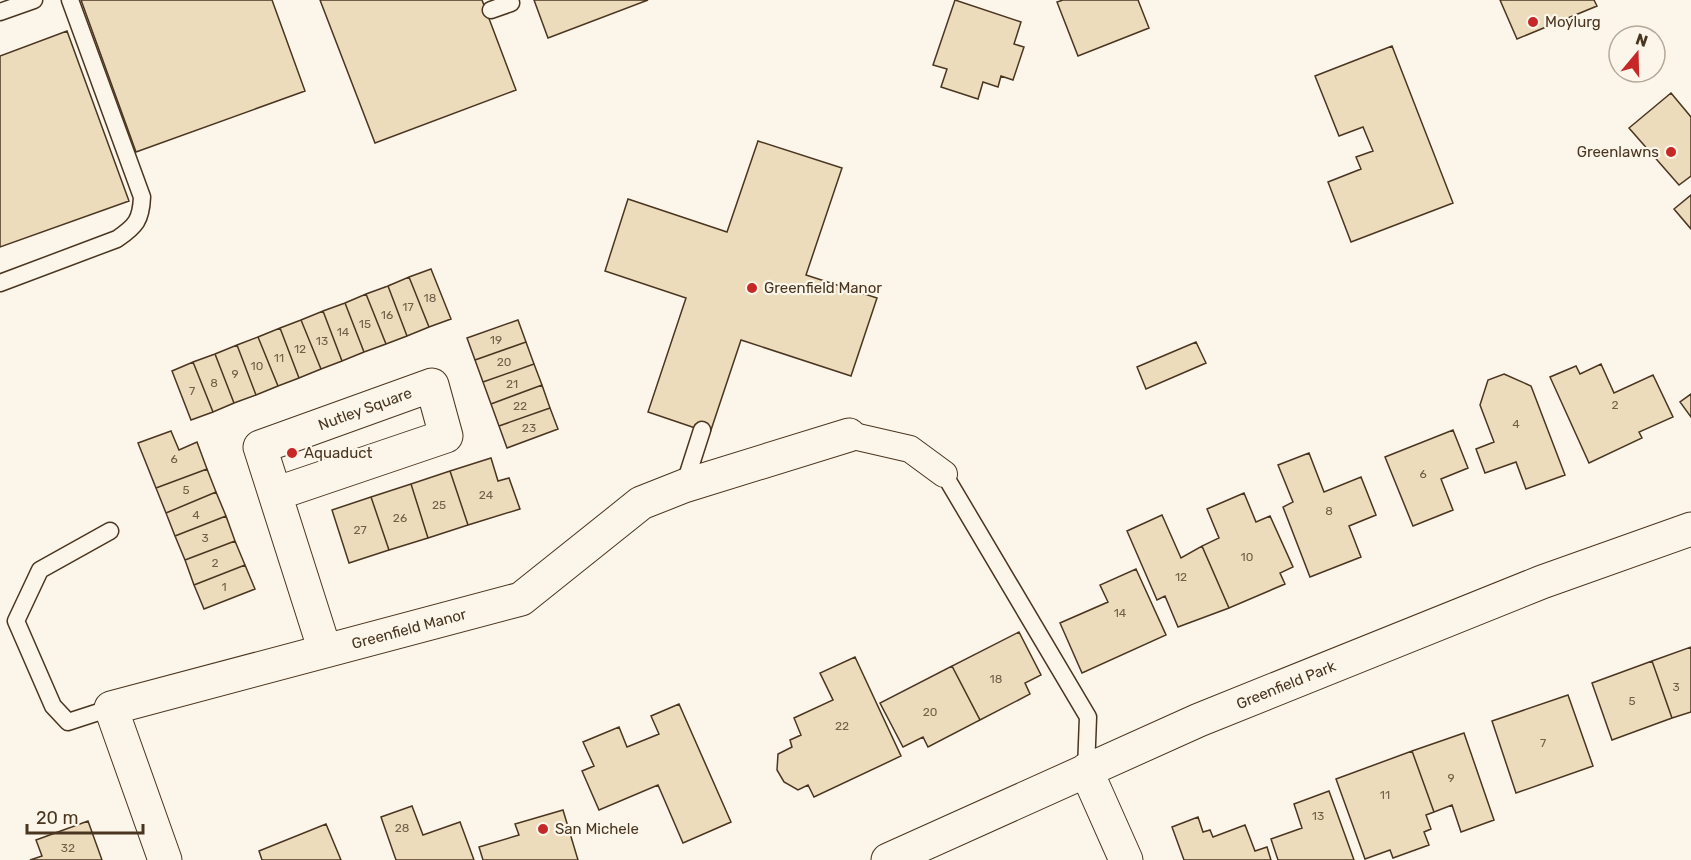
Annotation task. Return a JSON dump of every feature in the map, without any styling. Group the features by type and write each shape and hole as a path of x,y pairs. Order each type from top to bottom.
{"street":[{"name":"Nutley Square","path":"276,494 446,436 432,384 260,447 325,651"},
{"name":"Greenfield Manor","path":"111,708 521,599 641,503 684,486 849,435"},
{"path":"849,435 910,449 944,474"},
{"name":"Greenfield Park","path":"888,860 1199,720 1484,605 1691,529"},
{"path":"111,708 165,860"},
{"path":"1086,770 1126,860"}],"lane":[{"path":"0,12 34,0"},
{"path":"0,283 117,239 132,229 141,214 141,197 70,0"},
{"path":"491,10 511,3 510,0"},
{"path":"684,486 702,430"},
{"path":"944,474 1088,717 1086,770"},
{"path":"110,531 40,570 16,621 53,706 68,722 111,708"}],"building":[{"path":"81,0 272,0 305,91 136,152"},
{"path":"320,0 482,0 516,90 375,143"},
{"path":"534,0 648,0 548,38"},
{"path":"955,0 1021,22 1014,44 1024,47 1013,80 1001,76 998,87 983,82 978,99 941,87 947,69 933,65"},
{"path":"1063,0 1138,0 1149,28 1078,56 1057,2"},
{"name":"Moylurg","path":"1500,0 1594,0 1597,6 1517,39"},
{"path":"67,31 129,201 0,247 0,56"},
{"path":"1392,46 1453,203 1351,242 1328,182 1361,169 1356,157 1373,151 1363,127 1339,136 1315,76"},
{"name":"Greenlawns","path":"1671,93 1691,117 1691,176 1679,185 1629,128"},
{"name":"Greenfield Manor","path":"758,141 842,168 806,275 877,298 851,376 741,340 710,433 648,412 686,298 605,271 628,199 727,232"},
{"path":"1691,195 1691,229 1674,209"},
{"path":"431,269 451,319 429,327 409,277"},
{"path":"409,277 429,327 407,336 388,286"},
{"path":"388,286 407,336 386,344 366,294"},
{"path":"366,294 386,344 364,352 345,303"},
{"path":"345,303 364,352 342,361 323,311"},
{"path":"323,311 342,361 321,369 301,320"},
{"path":"301,320 321,369 299,378 280,328"},
{"path":"518,320 526,342 475,360 467,338"},
{"path":"280,328 299,378 278,386 258,337"},
{"path":"258,337 278,386 256,395 237,345"},
{"path":"526,342 534,364 483,382 475,360"},
{"path":"1196,342 1206,363 1146,389 1137,367"},
{"path":"237,345 256,395 234,403 215,354"},
{"path":"215,354 234,403 213,412 193,362"},
{"path":"193,362 213,412 191,420 172,371"},
{"path":"534,364 542,385 491,404 483,382"},
{"path":"1601,364 1614,393 1653,375 1673,417 1639,432 1642,438 1589,463 1550,377 1576,366 1580,374"},
{"path":"1504,374 1531,386 1565,475 1526,489 1516,462 1485,473 1476,449 1494,442 1480,405 1488,380"},
{"path":"542,385 550,408 499,426 491,404"},
{"path":"1691,394 1691,417 1680,402"},
{"path":"550,408 558,429 507,448 499,426"},
{"path":"1453,430 1468,468 1441,479 1453,510 1413,526 1385,457"},
{"path":"171,431 179,450 197,442 207,469 156,488 138,443"},
{"path":"1309,453 1324,492 1361,477 1376,515 1349,526 1361,557 1310,577 1283,507 1293,502 1278,465"},
{"path":"491,458 498,481 509,478 520,509 468,525 450,471"},
{"path":"207,469 216,492 166,513 156,488"},
{"path":"450,471 468,525 428,538 411,484"},
{"path":"411,484 428,538 389,550 371,497"},
{"path":"216,492 226,516 175,536 166,513"},
{"path":"1244,493 1256,522 1270,516 1293,567 1280,573 1285,584 1229,608 1202,546 1219,538 1207,509"},
{"path":"371,497 389,550 349,563 332,510"},
{"path":"1162,515 1181,558 1202,546 1229,608 1178,627 1165,596 1157,600 1127,531"},
{"path":"226,516 235,541 185,560 175,536"},
{"path":"235,541 245,565 194,585 185,560"},
{"path":"245,565 255,589 204,609 194,585"},
{"path":"1136,569 1166,635 1082,673 1060,623 1108,602 1100,585"},
{"path":"1019,632 1041,675 1025,683 1030,694 980,720 952,666"},
{"path":"1691,647 1691,712 1672,718 1652,661"},
{"path":"855,657 901,756 814,797 808,785 798,790 784,782 777,770 778,754 792,747 790,740 801,735 794,718 833,700 820,673"},
{"path":"1652,661 1672,718 1612,740 1592,683"},
{"path":"952,666 980,720 928,747 923,737 903,747 880,703"},
{"path":"1568,695 1593,766 1516,793 1492,721"},
{"path":"679,704 731,822 683,843 658,785 599,810 582,771 594,766 583,742 619,727 627,747 659,734 651,716"},
{"path":"1464,733 1494,820 1461,832 1452,805 1434,812 1412,751"},
{"path":"1412,751 1434,812 1426,815 1431,829 1424,832 1429,845 1393,858 1390,850 1365,859 1336,779"},
{"path":"1329,791 1354,860 1278,860 1271,839 1302,828 1294,804"},
{"path":"412,806 423,835 460,822 474,860 396,860 381,817"},
{"name":"San Michele","path":"563,810 578,860 483,860 479,847 519,835 515,824"},
{"path":"1198,817 1203,832 1210,830 1213,837 1245,825 1255,851 1267,847 1271,860 1184,860 1172,827"},
{"path":"88,821 102,860 30,860 42,856 36,840"},
{"path":"326,824 341,860 262,860 259,851"}],"place":[{"name":"Moylurg","path":"1533,22"},
{"name":"Greenlawns","path":"1671,152"},
{"name":"Greenfield Manor","path":"752,288"},
{"name":"Aquaduct","path":"292,453"},
{"name":"San Michele","path":"543,829"}]}
